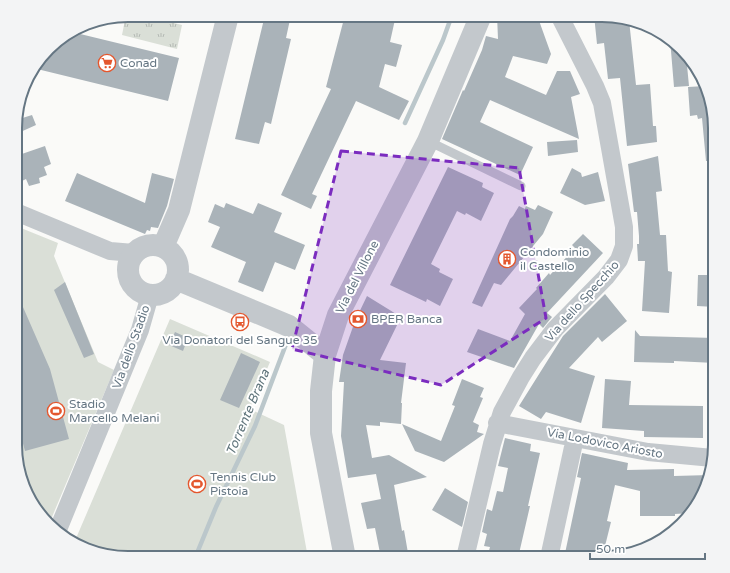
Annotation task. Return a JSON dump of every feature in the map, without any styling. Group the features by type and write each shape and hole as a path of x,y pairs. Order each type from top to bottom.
{"street":[{"path":"164,247 179,210 226,22"},
{"name":"Via del Villone","path":"344,551 321,433 321,391 325,355 333,329 345,301 428,141 478,22"},
{"name":"Via dello Specchio","path":"466,551 498,422 508,400 533,358 555,329 611,272 619,260 624,246 624,228 602,103 562,22"},
{"path":"22,214 131,260"},
{"path":"148,245 164,247 171,251 178,265 178,273 176,278 170,288 165,292 158,295 142,293 131,282 128,275 131,260 140,248 148,245"},
{"path":"176,278 289,326 325,355"},
{"name":"Via dello Stadio","path":"59,526 140,330 150,295"},
{"path":"289,326 333,329"},
{"name":"Via Lodovico Ariosto","path":"498,422 648,452 707,457"},
{"path":"551,551 575,438"}],"lane":[{"path":"428,141 521,186"}],"highlighted area":[{"path":"341,151 519,168 546,318 441,385 292,349"}],"green space":[{"path":"125,22 170,22 182,25 177,49 122,35"},
{"name":"Stadio Marcello Melani","path":"22,228 58,243 54,256 98,362 114,370 51,518 40,504 30,486 24,466 22,452"},
{"name":"Tennis Club Pistoia","path":"170,319 270,362 250,409 284,425 307,551 121,551 107,549 87,543 76,537"}],"building":[{"path":"263,22 289,22 286,38 291,39 271,124 265,122 259,144 235,139"},
{"path":"343,22 394,22 390,42 402,45 396,67 385,64 379,87 409,101 399,120 356,101 312,194 317,196 311,209 281,195 331,89 326,87"},
{"path":"497,22 540,22 551,54 547,64 513,56 505,77 546,95 557,71 570,71 580,94 571,97 579,139 490,100 480,122 533,147 520,175 442,139 482,50 486,36 498,39"},
{"path":"595,22 609,22 630,26 636,85 650,84 653,126 656,126 657,142 627,146 620,78 608,79 604,43 597,44"},
{"name":"Conad","path":"79,34 179,58 168,101 40,70 58,48"},
{"path":"671,47 687,64 689,86 674,87"},
{"path":"699,86 706,107 708,121 708,161 706,161 702,118 698,119 697,115 690,116 688,87"},
{"path":"32,115 36,125 22,131 23,118"},
{"path":"577,140 578,152 548,156 547,142"},
{"path":"45,146 51,164 44,167 47,175 39,178 40,183 29,186 26,179 22,181 22,154"},
{"path":"658,156 662,191 656,192 660,235 666,235 668,271 672,272 669,313 642,311 645,261 638,261 637,244 639,244 639,236 637,212 634,212 628,164"},
{"path":"448,167 483,183 482,187 494,193 481,221 466,213 465,215 457,211 431,264 440,269 439,272 453,279 440,306 427,299 426,302 390,285"},
{"path":"572,168 581,173 582,177 598,172 605,201 585,205 560,193"},
{"path":"77,173 145,203 152,173 174,179 167,206 158,228 151,227 150,231 147,230 145,234 65,201"},
{"path":"226,203 253,214 258,203 282,213 274,232 305,245 295,270 275,262 263,292 238,282 246,262 211,247 220,227 208,222 215,204 224,208"},
{"name":"Condominio il Castello","path":"538,205 553,212 543,234 501,285 494,283 482,307 472,303 510,219 519,206 525,209 526,206 535,210"},
{"path":"583,234 603,253 547,313 552,317 543,328 539,324 514,368 467,352 478,329 510,341 525,314 519,308 537,289 536,288 549,273 550,275 575,248 572,245"},
{"path":"698,275 708,275 708,307 697,306"},
{"path":"65,282 94,354 84,358 54,290"},
{"path":"605,294 627,321 602,342 598,337 569,368 595,376 581,423 546,412 541,419 519,406 563,336"},
{"path":"367,296 401,317 380,360 406,363 401,403 401,424 380,422 380,426 366,425 372,458 389,455 427,477 394,485 402,531 404,530 408,551 380,551 375,528 367,529 361,503 381,499 376,474 348,478 341,436 344,382 339,382 343,355 355,321"},
{"path":"22,305 50,369 69,439 25,451 22,440"},
{"path":"635,330 640,336 708,338 708,363 674,361 674,363 634,362"},
{"path":"175,332 188,338 183,351 169,345"},
{"path":"241,353 260,362 239,408 220,400"},
{"path":"462,379 484,388 480,397 483,398 473,422 479,425 477,432 484,434 444,462 415,451 402,424 441,441 455,406 452,405"},
{"path":"605,379 631,381 629,405 703,406 703,438 644,437 644,431 602,428"},
{"path":"505,438 531,444 530,451 540,453 520,551 489,551 490,547 484,546 487,534 482,532 487,509 492,511 497,491 503,492 508,468 498,466"},
{"path":"582,453 628,463 627,470 674,469 674,476 703,475 700,486 690,504 683,513 675,514 675,516 640,516 640,491 615,485 607,521 611,522 604,551 565,551 581,478 577,477"},
{"path":"445,488 468,502 462,527 432,510"}],"waterway":[{"name":"Torrente Brana","path":"405,123 443,40 449,22"},
{"name":"Torrente Brana","path":"198,551 216,507 255,426 288,339"}],"place":[{"name":"Conad","path":"107,63"},
{"name":"Condominio il Castello","path":"507,259"},
{"name":"BPER Banca","path":"358,319"},
{"name":"Via Donatori del Sangue 35","path":"240,322"},
{"name":"Stadio Marcello Melani","path":"56,411"},
{"name":"Tennis Club Pistoia","path":"197,484"}]}
